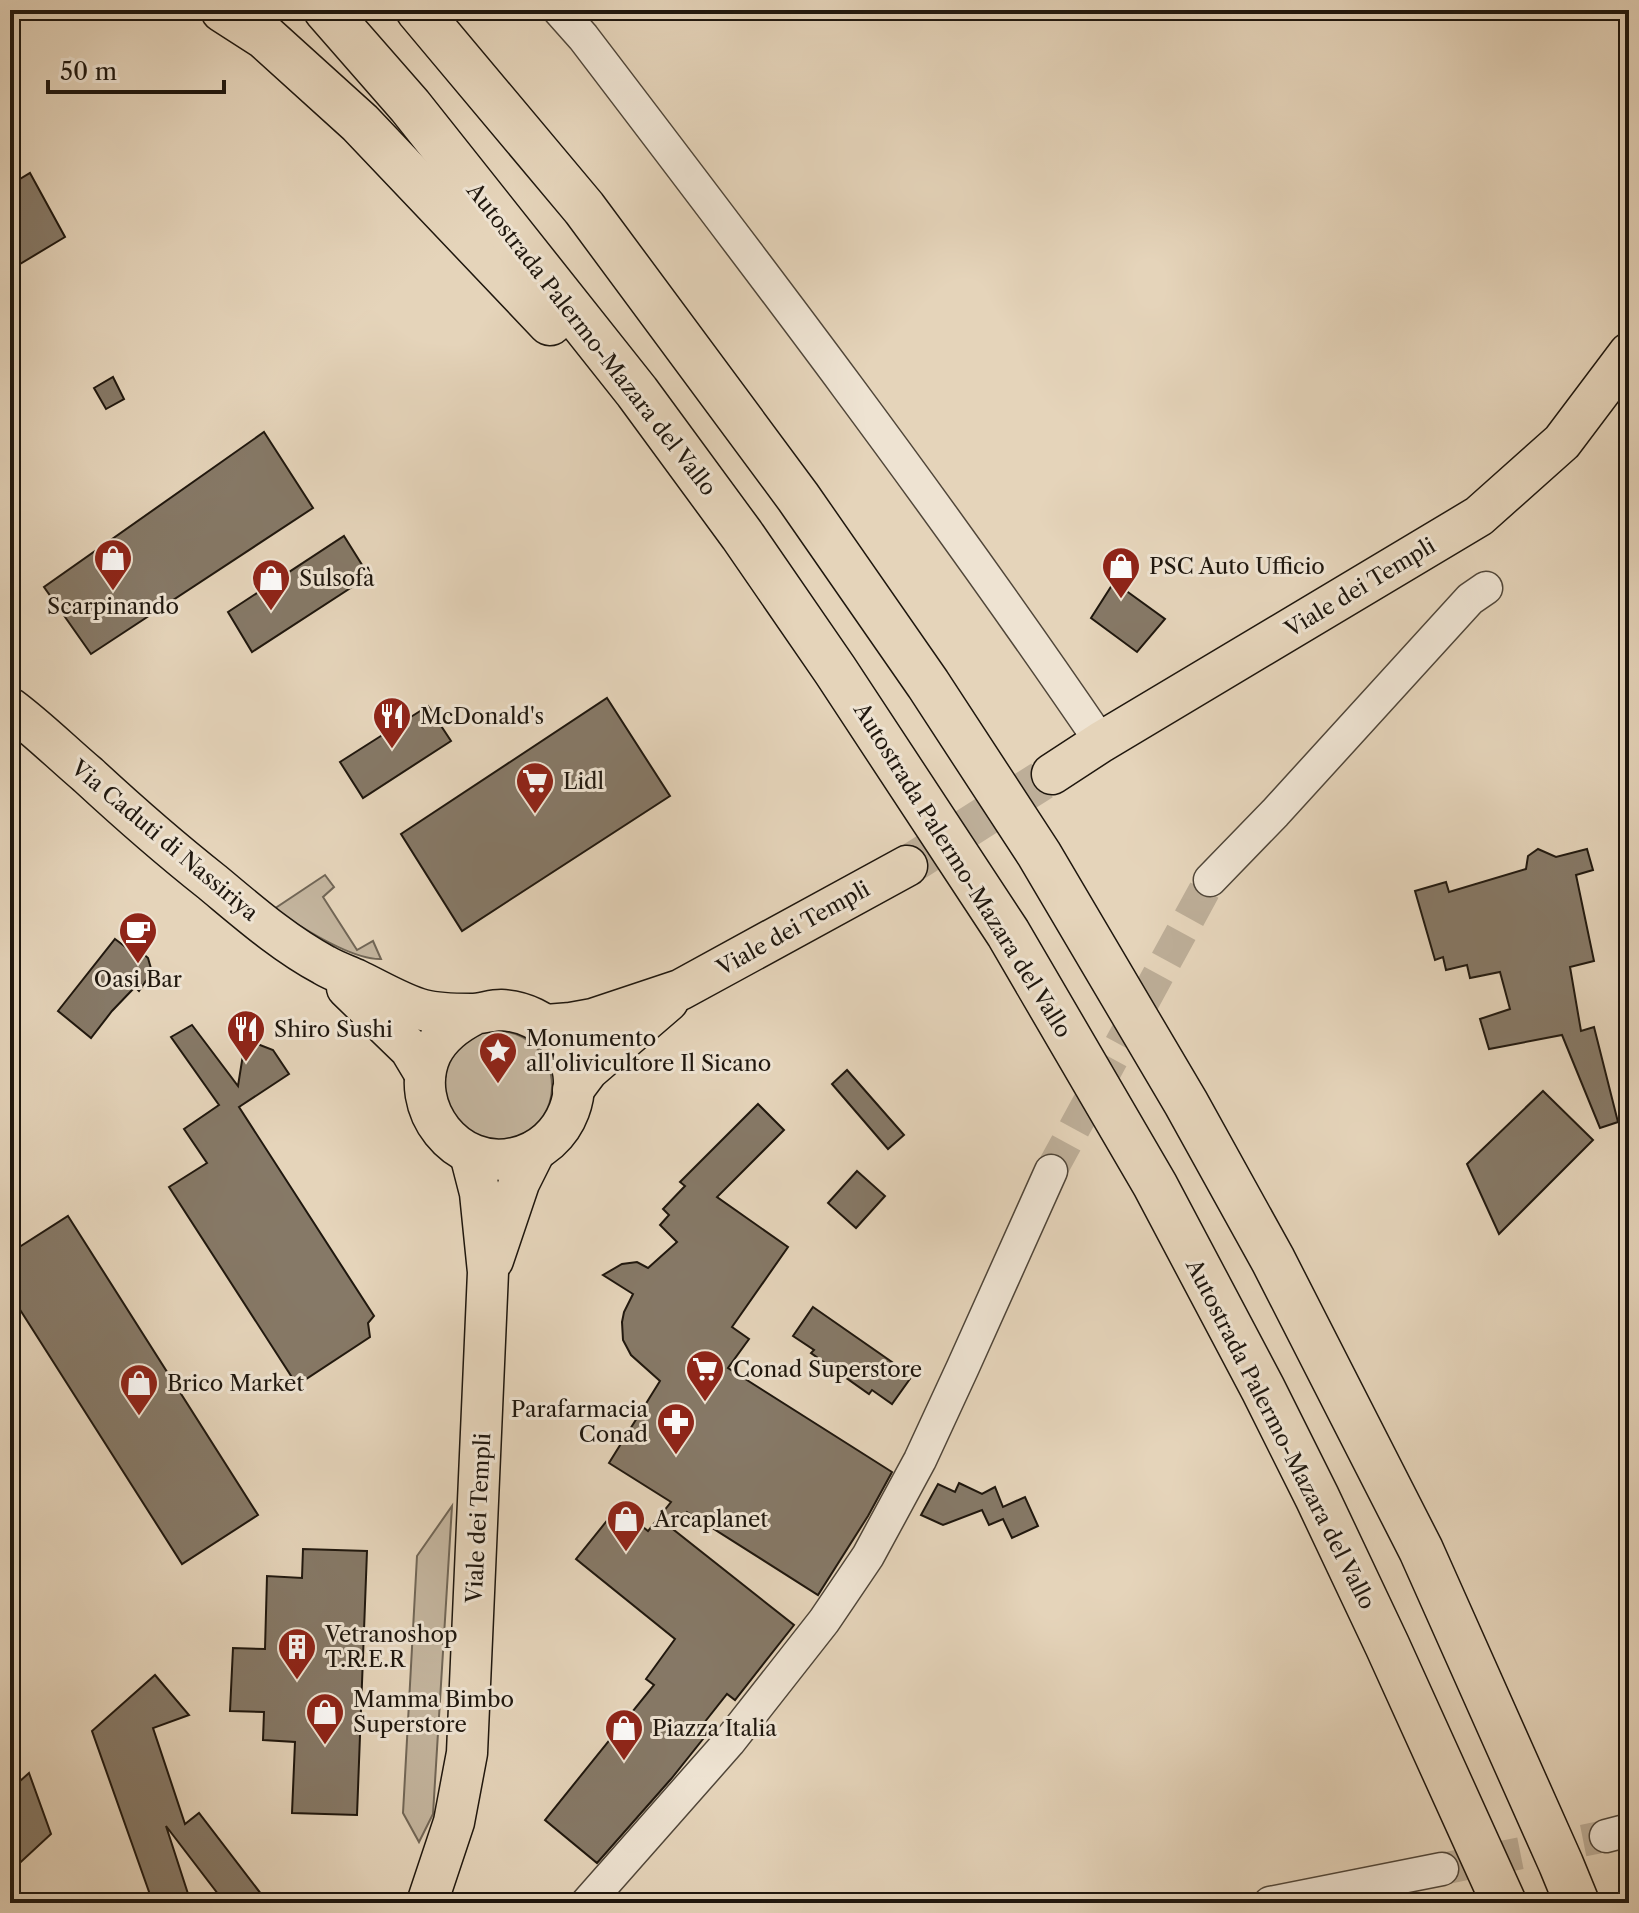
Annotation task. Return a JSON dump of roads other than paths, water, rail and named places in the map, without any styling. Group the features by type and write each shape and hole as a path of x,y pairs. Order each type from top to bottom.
{"highway":[{"path":"223,10 265,37 360,123 623,401 792,629 835,670"},
{"name":"Autostrada Palermo-Mazara del Vallo","path":"326,10 410,106 637,392 742,535 835,670 1008,933 1147,1172 1263,1389 1387,1645 1504,1903"},
{"path":"418,10 584,208 789,484 928,684 1031,841 1178,1089 1273,1260 1421,1550 1577,1903"}],"main road":[{"name":"Viale dei Templi","path":"1052,774 1479,516 1562,442 1629,353"},
{"name":"Via Caduti di Nassiriya","path":"10,708 168,848 250,914 324,965"},
{"name":"Viale dei Templi","path":"680,990 907,866"},
{"path":"324,965 421,1010 475,1014 499,1010 524,1014 546,1025 568,1054 573,1071 569,1114 555,1135 535,1151 514,1159 492,1160 470,1154 450,1141 434,1122 426,1098 425,1074 431,1054 442,1037 457,1023 475,1014"},
{"path":"324,965 410,1049 425,1074"},
{"path":"546,1025 593,1019 680,990"},
{"path":"573,1090 588,1070 680,990"},
{"path":"488,1272 519,1183 535,1151"},
{"path":"470,1154 480,1193 488,1272"},
{"name":"Viale dei Templi","path":"427,1903 454,1822 467,1753 488,1272"}],"street":[{"path":"562,10 872,418 1017,618 1101,742"},
{"path":"1210,880 1470,599 1486,588"},
{"path":"587,1903 729,1742 824,1621 868,1556 920,1460 1051,1171"},
{"path":"1270,1903 1442,1869"}],"tunnel":[{"path":"907,866 1052,774"},
{"path":"1051,1171 1210,880"},
{"path":"1442,1869 1606,1836"}],"place":[{"name":"Scarpinando","path":"113,592"},
{"name":"PSC Auto Ufficio","path":"1121,600"},
{"name":"Sulsofà","path":"271,612"},
{"name":"McDonald's","path":"392,750"},
{"name":"Lidl","path":"535,815"},
{"name":"Oasi Bar","path":"138,965"},
{"name":"Shiro Sushi","path":"246,1063"},
{"name":"Monumento all'olivicultore Il Sicano","path":"498,1085"},
{"name":"Conad Superstore","path":"705,1403"},
{"name":"Brico Market","path":"139,1417"},
{"name":"Parafarmacia Conad","path":"676,1456"},
{"name":"Arcaplanet","path":"626,1553"},
{"name":"Vetranoshop T.R.E.R","path":"297,1681"},
{"name":"Mamma Bimbo Superstore","path":"325,1746"},
{"name":"Piazza Italia","path":"624,1762"}]}
